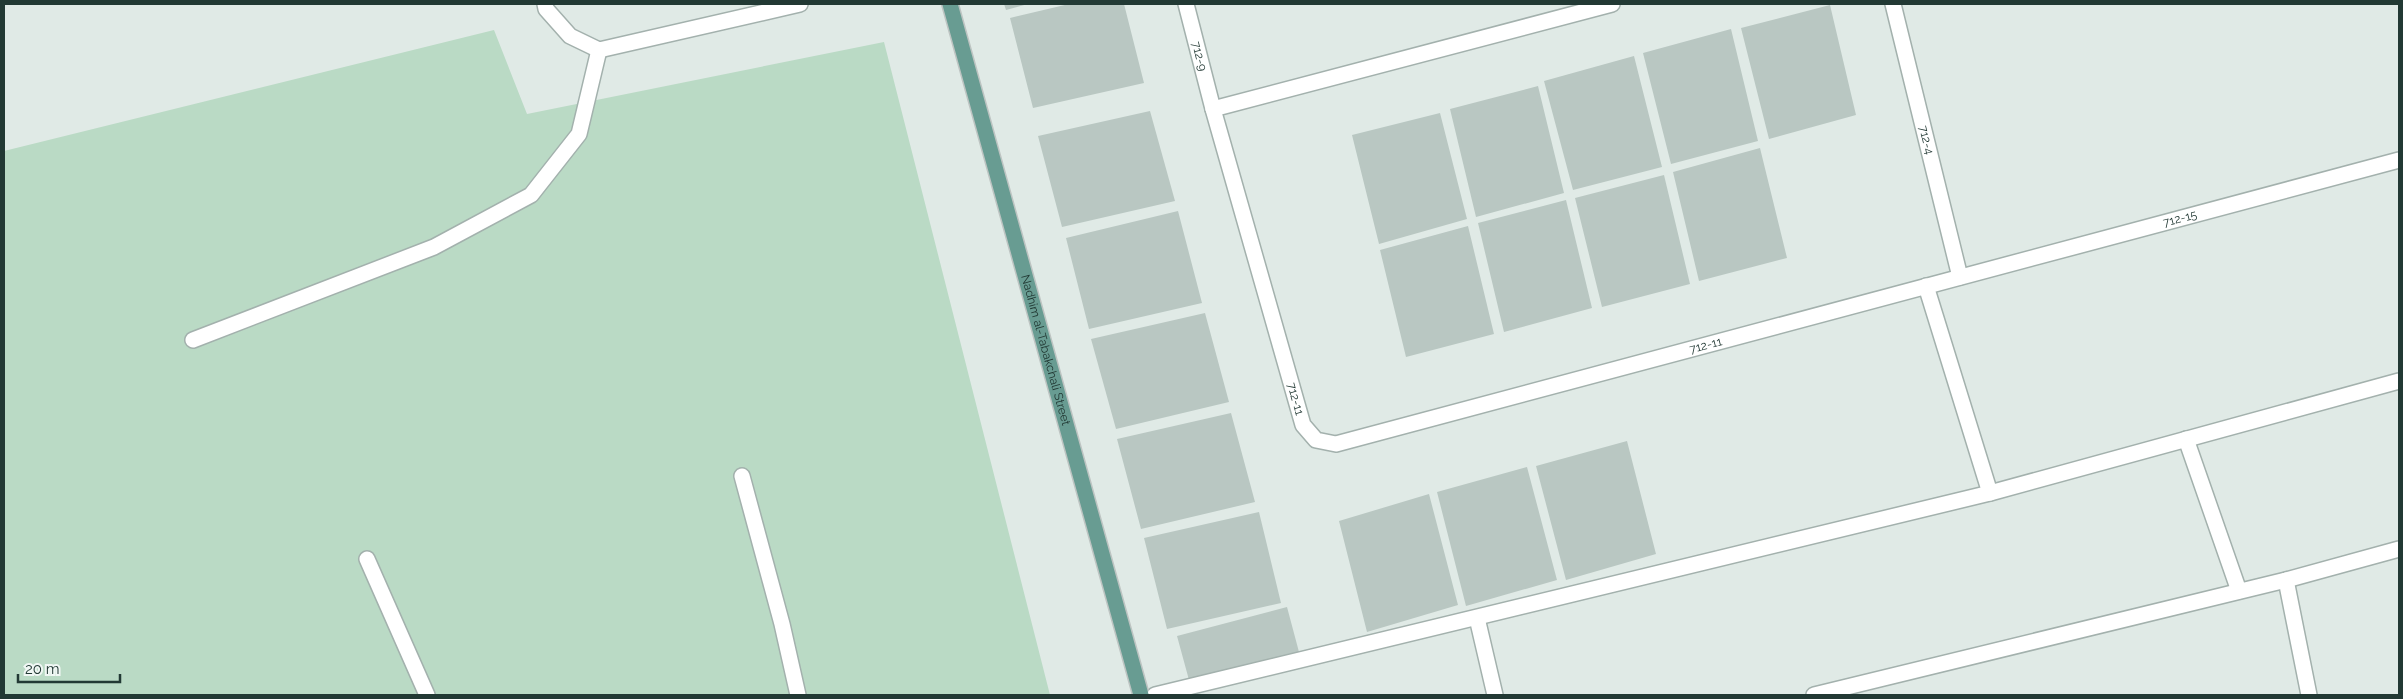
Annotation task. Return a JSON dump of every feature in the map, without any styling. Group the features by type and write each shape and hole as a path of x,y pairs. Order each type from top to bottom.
{"main road":[{"name":"Nadhim al-Tabakchali Street","path":"950,4 1141,695"}],"street":[{"path":"545,4 546,9 570,36 599,50 800,4"},
{"name":"712-9","path":"1186,4 1213,109"},
{"path":"1213,109 1612,4"},
{"name":"712-4","path":"1893,4 1960,277"},
{"path":"193,340 434,247 531,195 579,134 599,50"},
{"name":"712-11","path":"1213,109 1303,426 1316,440 1336,444 1960,277"},
{"name":"712-15","path":"1960,277 2399,160"},
{"path":"1926,286 1990,492"},
{"path":"1154,695 1990,492 2399,381"},
{"path":"2186,439 2239,591"},
{"path":"742,476 782,624 798,695"},
{"path":"1814,695 2286,580 2399,549"},
{"path":"367,559 427,695"},
{"path":"2286,580 2309,695"},
{"path":"1477,618 1495,695"}],"green space":[{"path":"494,30 527,114 884,42 1050,695 4,695 4,151"}],"building":[{"path":"1004,4 1028,4 1006,10"},
{"path":"1069,4 1124,4 1144,83 1033,108 1010,18"},
{"path":"1830,5 1856,115 1769,139 1741,28"},
{"path":"1731,29 1758,141 1671,164 1643,53"},
{"path":"1634,56 1662,167 1573,190 1544,81"},
{"path":"1538,86 1564,193 1476,217 1450,109"},
{"path":"1150,111 1175,201 1062,227 1038,136"},
{"path":"1440,113 1467,219 1379,244 1352,135"},
{"path":"1760,148 1787,258 1699,281 1673,172"},
{"path":"1664,175 1690,284 1602,307 1575,198"},
{"path":"1566,200 1592,308 1504,332 1478,223"},
{"path":"1178,211 1202,303 1089,329 1066,238"},
{"path":"1468,226 1494,334 1406,357 1380,250"},
{"path":"1205,313 1229,402 1116,429 1091,339"},
{"path":"1231,413 1255,502 1141,529 1117,439"},
{"path":"1627,441 1656,554 1566,580 1536,466"},
{"path":"1527,467 1557,580 1466,606 1437,492"},
{"path":"1429,494 1458,605 1367,632 1339,521"},
{"path":"1259,512 1281,603 1167,629 1144,538"},
{"path":"1287,607 1299,652 1189,680 1177,636"}]}
